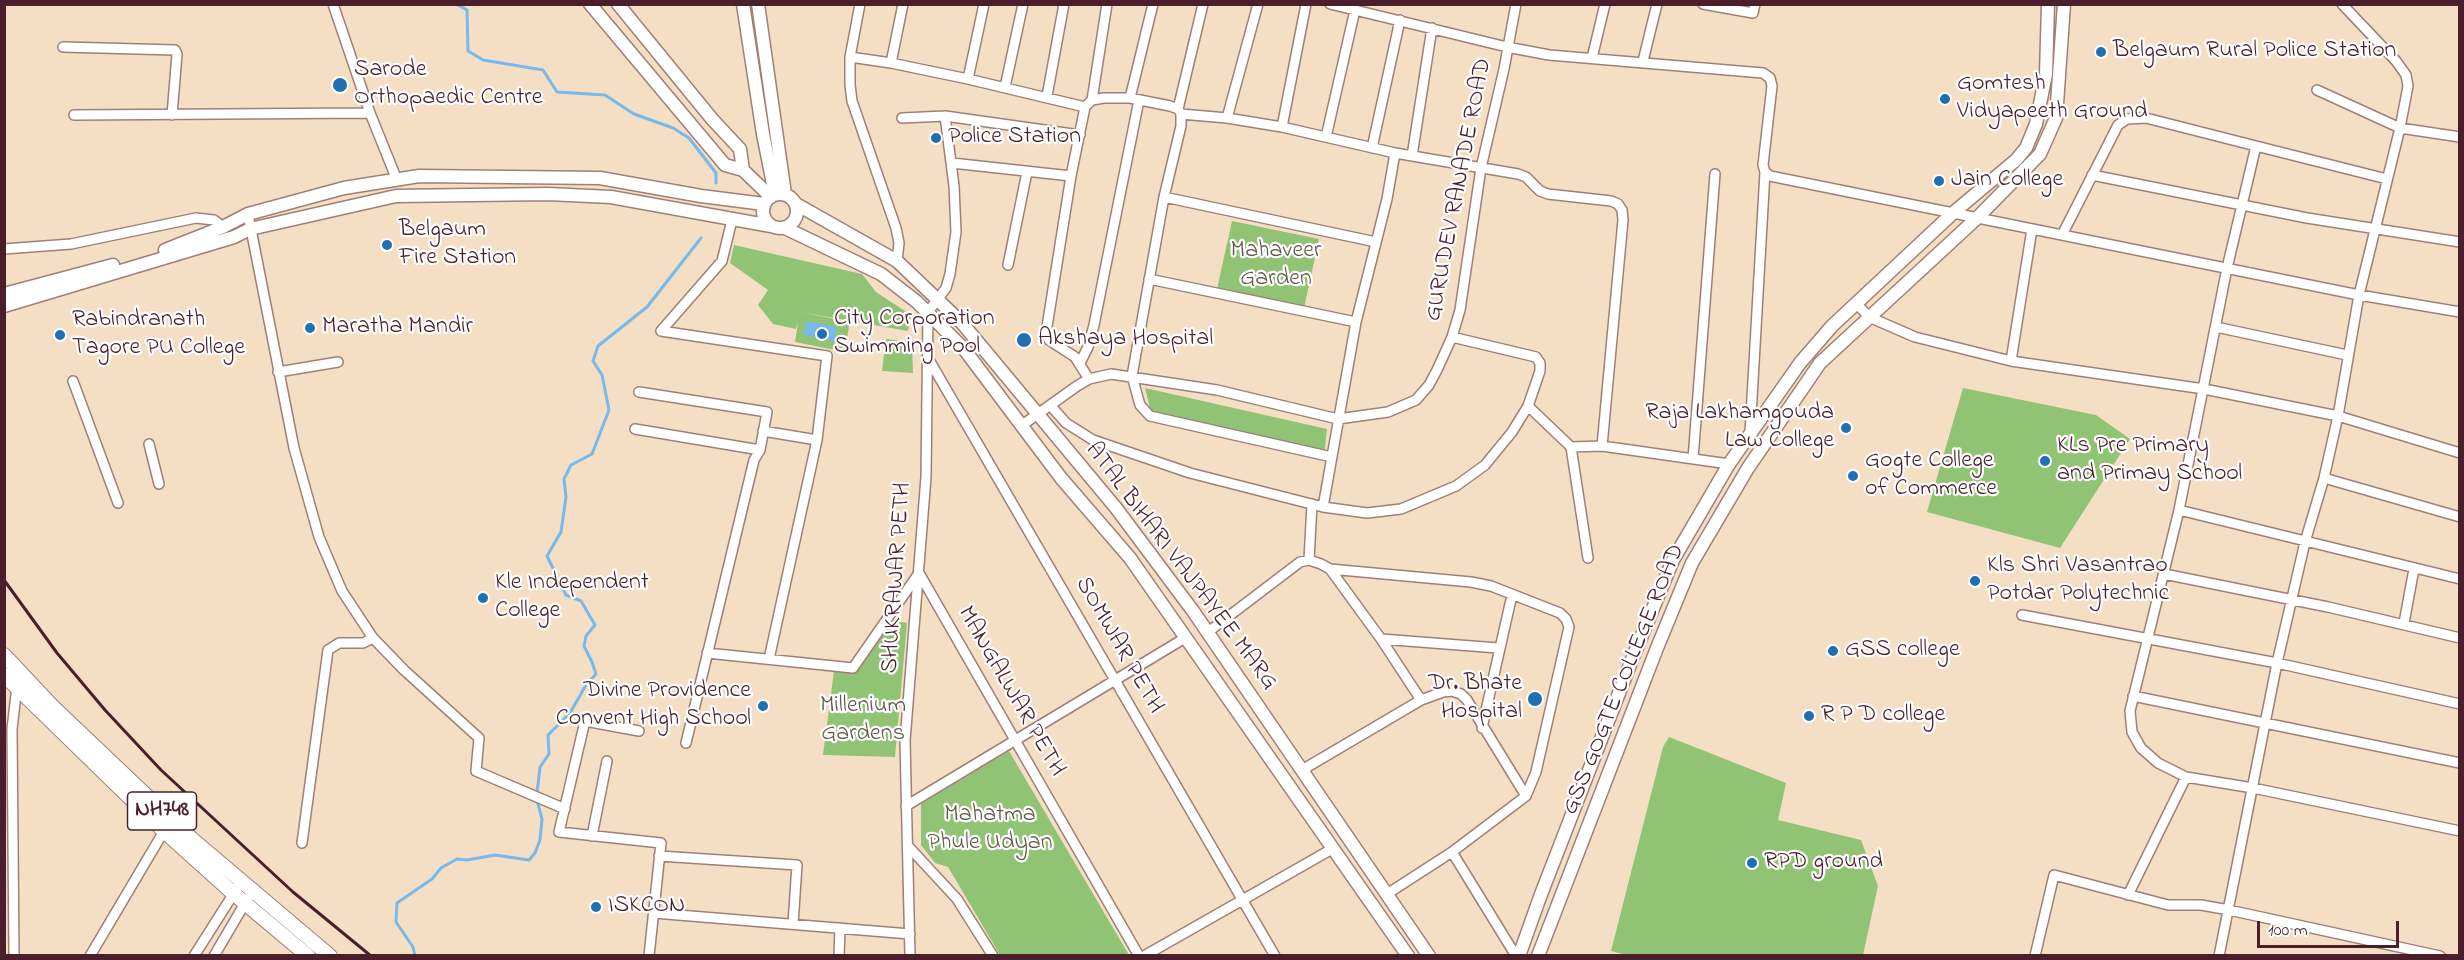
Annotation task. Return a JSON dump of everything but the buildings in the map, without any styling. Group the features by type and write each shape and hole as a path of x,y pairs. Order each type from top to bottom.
{"highway":[{"name":"NH748","path":"4,655 20,682 164,831 244,903 308,956"},
{"name":"NH748","path":"4,675 20,682 241,882 330,956"}],"main road":[{"path":"590,4 725,165 743,170 774,197"},
{"path":"618,4 712,119 740,149 743,170"},
{"path":"742,4 774,197"},
{"path":"758,4 774,197 764,219 771,226"},
{"path":"1518,956 1665,578 1729,464 1800,363 1832,326 1953,213 2016,160 2026,148 2036,124 2046,74 2048,4"},
{"name":"GSS GOGTE COLLEGE ROAD","path":"1538,956 1692,563 1748,468 1820,363 1977,218 2040,154 2056,118 2064,4"},
{"path":"2041,97 2058,99"},
{"path":"4,294 153,255 224,227 248,214 344,188 419,176 600,178 732,201 774,197 796,204 794,223 785,228 611,197 548,194 396,196 250,229 234,237 4,306"},
{"name":"ATAL BIHARI VAJPAYEE MARG","path":"796,204 897,261 962,323 1116,508 1208,632 1429,956"},
{"name":"ATAL BIHARI VAJPAYEE MARG","path":"785,228 881,274 927,312 964,349 1061,478 1130,558 1408,956"}],"street":[{"path":"333,4 370,113 396,180"},
{"path":"860,4 850,57 852,101 896,228 899,243 897,261"},
{"path":"891,63 903,4"},
{"path":"968,78 984,4"},
{"path":"1005,87 1023,4"},
{"path":"1047,96 1064,4"},
{"path":"1089,379 1080,363 1065,349 1049,340 1046,333 1071,176 1089,104 1107,4"},
{"path":"1080,363 1088,347 1094,325 1153,4"},
{"path":"1203,4 1180,112 1181,126 1164,197 1132,376 1140,405 1150,416 1332,458"},
{"path":"1227,117 1258,4"},
{"path":"1282,127 1306,4"},
{"path":"1330,4 1549,55 1750,70 1763,73 1770,78 1772,86 1763,165 1765,172 1750,436"},
{"name":"GURUDEV RANADE ROAD","path":"1021,426 1089,379 1111,374 1217,390 1338,419 1388,412 1416,400 1429,385 1452,337 1460,310 1481,168 1516,4"},
{"path":"1592,58 1605,4"},
{"path":"1643,61 1657,4"},
{"path":"1703,4 1753,13 1755,4"},
{"path":"2219,956 2277,663 2324,478 2338,416 2359,295 2408,86 2406,75 2396,61 2352,9 2342,4"},
{"path":"1326,137 1355,10"},
{"path":"1372,148 1400,20"},
{"path":"1412,156 1432,28"},
{"path":"63,47 175,50 177,54 172,115"},
{"path":"850,57 968,78 1089,104 1135,99 1180,112 1227,117 1282,127 1395,153 1526,177 1540,191 1548,194 1611,201 1618,204 1622,210 1623,220 1602,446"},
{"path":"2318,90 2400,128 2460,137"},
{"path":"74,115 370,113"},
{"path":"902,118 945,116 1080,135"},
{"path":"927,312 946,288 953,259 956,231 952,163 945,116"},
{"path":"2062,235 2118,124 2127,119 2146,118 2387,179"},
{"path":"2256,147 2227,268 2179,510 2133,696 2130,711 2132,732 2141,748 2158,763 2186,777 2253,788 2460,831"},
{"path":"1323,507 1356,322 1395,153"},
{"path":"952,163 1071,176"},
{"path":"1008,265 1027,172"},
{"path":"1765,172 1770,176 2359,295 2460,312"},
{"path":"1694,459 1715,174"},
{"path":"2092,175 2241,205 2460,242"},
{"path":"1164,197 1376,242"},
{"path":"248,214 294,447 320,537 342,591 373,638 404,670 479,738 476,771 565,809"},
{"path":"4,249 70,244 196,218 214,220 224,227"},
{"path":"732,220 722,261 661,331 828,356 817,440 769,659"},
{"path":"2011,360 2032,229"},
{"path":"1149,279 1356,322"},
{"path":"1857,303 1869,317 1915,337 2011,360 2204,389 2338,416 2460,453"},
{"name":"SHUKRAWAR PETH","path":"910,956 905,741 926,477 927,312"},
{"path":"2216,327 2347,355"},
{"path":"1050,405 1066,423 1094,440 1190,473 1323,507 1367,513 1401,509 1456,486 1485,465 1512,432 1528,406 1540,371 1540,363 1536,357 1452,337"},
{"name":"SOMWAR PETH","path":"927,356 1275,956"},
{"path":"278,372 338,362"},
{"path":"73,381 118,502"},
{"path":"639,392 767,412 760,450 754,460 686,742"},
{"path":"1528,406 1571,447 1588,558"},
{"path":"635,429 760,450"},
{"path":"763,431 817,440"},
{"path":"149,444 159,484"},
{"path":"1571,447 1602,446 1729,464"},
{"path":"2324,478 2460,517"},
{"path":"1309,560 1312,504"},
{"path":"2179,510 2460,579"},
{"path":"1208,632 1300,562 1309,560 1330,569 1471,582 1491,586 1560,613 1566,620 1569,627 1536,772 1526,796 1452,852 1387,894"},
{"path":"1330,569 1382,639 1420,700"},
{"path":"2403,623 2414,569"},
{"path":"707,653 853,668 919,573"},
{"name":"MANGALWAR PETH","path":"919,573 1139,956"},
{"path":"2164,574 2403,623 2460,638"},
{"path":"1482,728 1498,648 1512,595"},
{"path":"2022,615 2277,663 2460,704"},
{"path":"302,843 328,650 339,643 363,644 373,638"},
{"path":"906,806 1185,638"},
{"path":"1382,639 1498,648"},
{"path":"14,956 12,729 20,682"},
{"path":"1302,770 1420,700 1443,692 1461,694 1467,700 1482,728 1526,796"},
{"path":"2133,696 2460,763"},
{"path":"639,731 585,722 559,832 660,843 650,956"},
{"path":"592,836 607,761"},
{"path":"2128,895 2186,777"},
{"path":"90,956 164,831"},
{"path":"908,846 957,899 993,956"},
{"path":"1144,956 1332,849"},
{"path":"1452,852 1518,956"},
{"path":"659,856 797,865 793,924"},
{"path":"2034,956 2054,875 2168,905 2201,905 2229,910 2440,956"},
{"path":"194,956 241,882"},
{"path":"214,956 252,891"},
{"path":"654,913 910,934"},
{"path":"839,956 840,928"}],"green space":[{"name":"Mahaveer Garden","path":"1232,221 1319,239 1304,308 1217,289"},
{"path":"734,245 862,274 876,292 911,315 908,331 800,312 850,322 845,352 795,342 798,323 796,329 773,324 758,305 768,290 730,263"},
{"path":"886,339 912,342 913,373 882,371"},
{"path":"1145,388 1327,429 1324,457 1151,412"},
{"name":"KLs Pre Primary and Primay School","path":"1963,388 2096,415 2130,439 2060,548 1927,512"},
{"name":"Millenium Gardens","path":"891,620 907,623 895,757 823,755 834,671 855,673"},
{"name":"RPD ground","path":"1669,737 1786,783 1778,820 1861,840 1878,886 1863,955 1630,956 1611,951 1663,747"},
{"name":"Mahatma Phule Udyan","path":"1009,751 1129,955 1000,955 948,867 935,863 921,845 921,804"}],"water":[{"name":"City Corporation Swimming Pool","path":"806,321 837,327 834,341 804,335"}],"waterway":[{"path":"456,4 467,10 468,51 483,60 543,70 557,92 605,95 634,114 673,128 689,138 716,173 716,183"},
{"path":"537,793 540,767 549,754 548,735 570,713 586,685 596,674 584,646 586,636 595,625 581,601 566,595 547,556 561,532 566,497 564,479 571,465 592,454 609,410 602,375 593,361 598,346 647,307 701,238"},
{"path":"415,956 413,947 396,922 397,903 432,879 441,868 457,859 467,860 495,855 529,860 535,853 540,840 542,819 537,800"}],"railway":[{"path":"4,580 57,653 105,710 161,770 293,892 371,956"}],"place":[{"name":"Belgaum Rural Police Station","path":"2101,52"},
{"name":"Sarode Orthopaedic Centre","path":"340,85"},
{"name":"Gomtesh Vidyapeeth Ground","path":"1945,99"},
{"name":"Police Station","path":"936,138"},
{"name":"Jain College","path":"1939,181"},
{"name":"Belgaum Fire Station","path":"387,245"},
{"name":"Maratha Mandir","path":"310,328"},
{"name":"City Corporation Swimming Pool","path":"822,334"},
{"name":"Rabindranath Tagore PU College","path":"60,335"},
{"name":"Akshaya Hospital","path":"1024,340"},
{"name":"Raja Lakhamgouda Law College","path":"1846,428"},
{"name":"KLs Pre Primary and Primay School","path":"2045,461"},
{"name":"Gogte College of Commerce","path":"1853,476"},
{"name":"Kls Shri Vasantrao Potdar Polytechnic","path":"1975,581"},
{"name":"Kle Independent College","path":"483,598"},
{"name":"GSS college","path":"1833,651"},
{"name":"Dr. Bhate Hospital","path":"1535,699"},
{"name":"Divine Providence Convent High School","path":"763,706"},
{"name":"R P D college","path":"1809,716"},
{"name":"RPD ground","path":"1752,863"},
{"name":"ISKCON","path":"596,907"}]}
